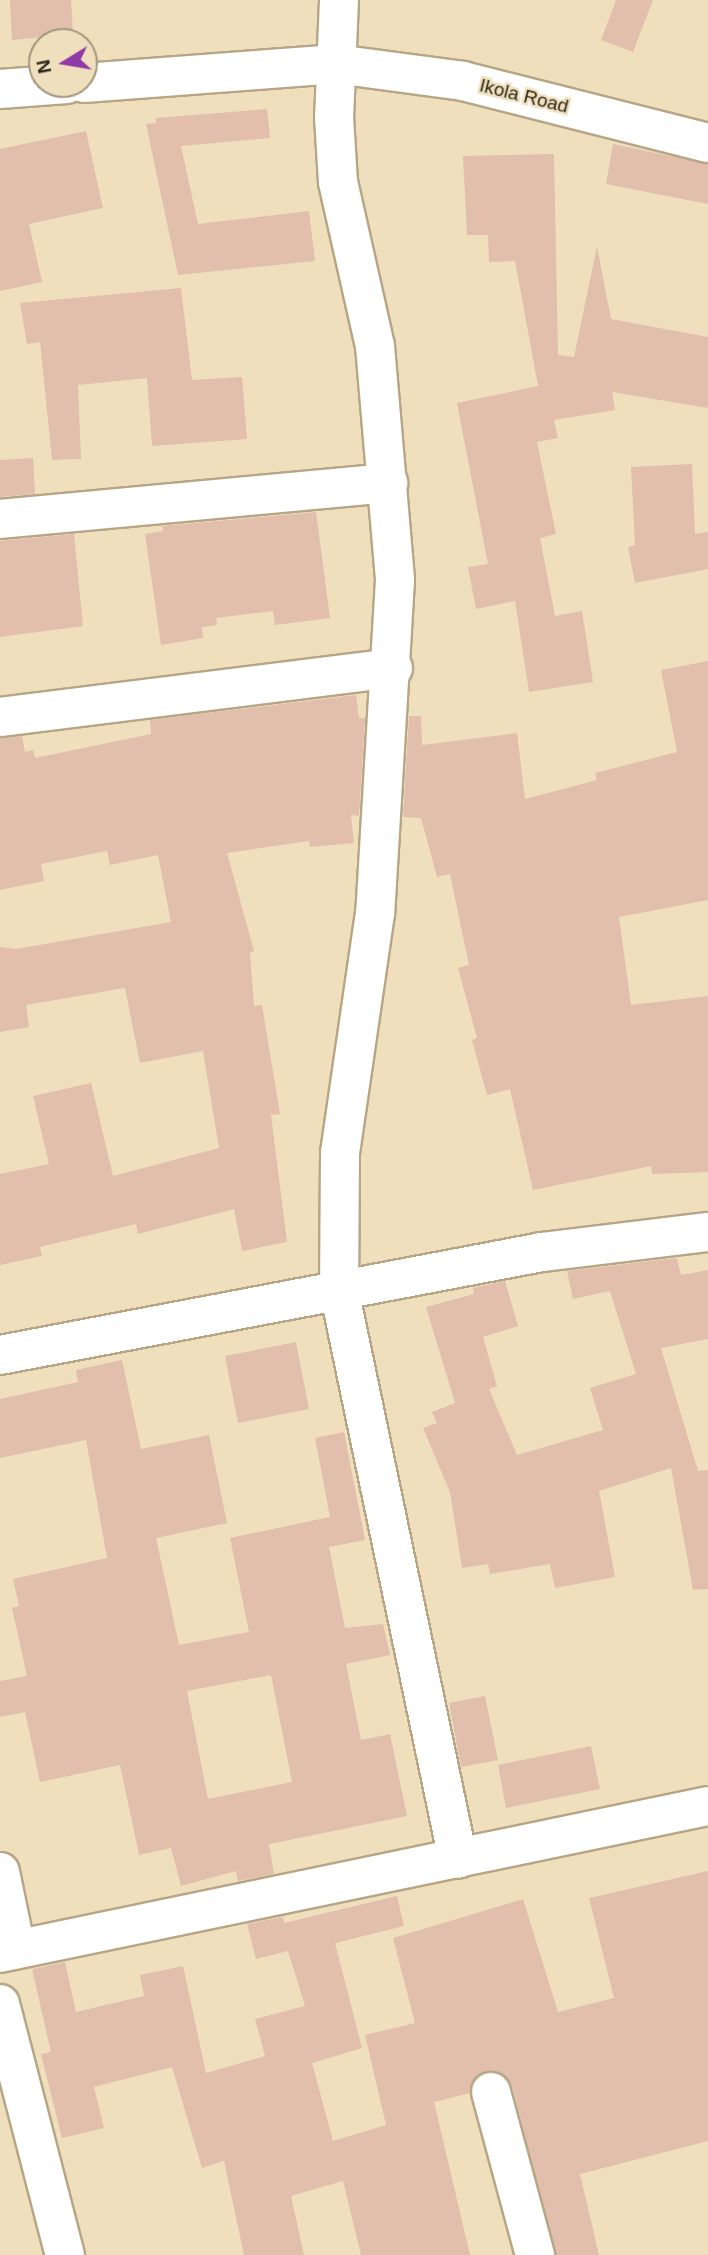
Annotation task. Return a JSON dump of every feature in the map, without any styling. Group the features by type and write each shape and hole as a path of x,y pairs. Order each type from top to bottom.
{"street":[{"path":"340,0 336,64 338,182 375,346 394,580 393,668 375,913 340,1153 339,1290 458,1859"},
{"name":"Ikola Road","path":"98,82 336,64 463,81 708,143"},
{"path":"0,89 28,87"},
{"path":"0,519 388,483"},
{"path":"0,717 393,668"},
{"path":"0,1355 541,1252 708,1232"},
{"path":"0,1872 8,1951 708,1807"},
{"path":"0,2004 65,2255"},
{"path":"491,2092 536,2255"}],"building":[{"path":"10,0 71,0 73,28 28,28 28,38 12,40"},
{"path":"616,0 653,0 633,52 601,40"},
{"path":"267,109 270,138 181,146 198,224 309,211 315,261 178,275 146,124 156,123 156,118"},
{"path":"86,131 103,208 29,224 42,282 0,291 0,149"},
{"path":"613,144 708,164 708,204 606,184"},
{"path":"554,154 558,355 574,357 597,246 611,319 708,337 708,408 612,392 615,410 554,420 558,438 537,442 556,534 540,538 555,616 582,611 593,682 529,692 515,601 476,609 468,567 488,564 457,403 538,386 515,261 489,262 488,235 467,235 463,156"},
{"path":"181,288 192,380 242,377 247,439 152,446 147,378 78,385 81,459 52,460 40,342 27,344 20,303"},
{"path":"33,458 35,494 0,497 0,460"},
{"path":"692,464 695,534 708,532 708,569 635,583 628,547 635,545 631,467"},
{"path":"316,512 330,618 275,625 273,611 216,618 217,625 202,627 203,638 161,645 145,534 163,531 162,526"},
{"path":"74,534 83,626 0,637 0,541"},
{"path":"708,661 708,900 619,917 631,1005 708,996 708,1172 652,1174 651,1166 533,1190 510,1089 487,1095 472,1040 477,1038 458,968 469,965 450,874 437,877 421,818 403,817 409,716 421,716 422,745 517,733 525,799 597,780 595,773 677,752 661,670"},
{"path":"356,695 359,718 365,718 359,816 351,815 354,843 310,847 309,841 227,853 254,951 250,953 254,1006 262,1005 280,1114 271,1115 287,1242 242,1251 234,1209 138,1234 136,1224 40,1247 42,1256 0,1265 0,1174 49,1164 33,1096 91,1083 113,1176 219,1148 203,1051 140,1063 125,988 26,1005 29,1027 0,1032 0,947 16,949 171,922 158,855 110,865 107,851 41,864 44,881 0,890 0,738 22,736 25,752 33,750 35,758 151,734 150,720"},
{"path":"677,1258 681,1275 708,1270 708,1339 661,1348 698,1471 708,1470 708,1589 693,1590 671,1468 599,1491 615,1577 555,1588 550,1564 490,1574 488,1564 462,1568 450,1492 423,1428 437,1423 432,1412 455,1403 426,1307 474,1294 473,1288 505,1281 518,1326 483,1337 497,1386 489,1389 517,1455 603,1430 590,1388 636,1374 610,1291 573,1299 567,1271"},
{"path":"296,1342 309,1409 238,1423 225,1356"},
{"path":"122,1360 141,1449 209,1435 227,1523 156,1538 179,1645 249,1632 230,1538 330,1517 315,1438 344,1432 365,1540 329,1547 345,1628 383,1624 390,1655 346,1664 361,1740 390,1734 407,1816 269,1844 274,1874 238,1881 236,1871 181,1886 171,1848 139,1855 120,1765 40,1782 25,1712 0,1717 0,1681 27,1676 12,1608 19,1606 13,1579 107,1558 86,1440 0,1458 0,1399 78,1382 76,1370","holes":["271,1675 292,1782 208,1799 187,1691"]},
{"path":"485,1696 498,1760 461,1767 449,1703"},
{"path":"591,1746 600,1789 506,1808 498,1765"},
{"path":"708,1871 708,2141 580,2174 599,2255 556,2255 512,2086 496,2071 476,2076 470,2093 434,2102 470,2255 361,2255 343,2181 291,2196 304,2255 244,2255 224,2161 202,2168 172,2067 94,2087 104,2128 62,2138 41,2054 51,2052 32,1969 65,1962 76,2012 144,1996 140,1975 183,1966 206,2073 265,2056 255,2019 305,2006 288,1951 256,1959 247,1924 283,1917 284,1923 397,1896 404,1926 335,1943 362,2048 312,2063 333,2141 386,2125 365,2035 415,2023 393,1938 523,1899 558,2012 614,1998 589,1898"}]}
